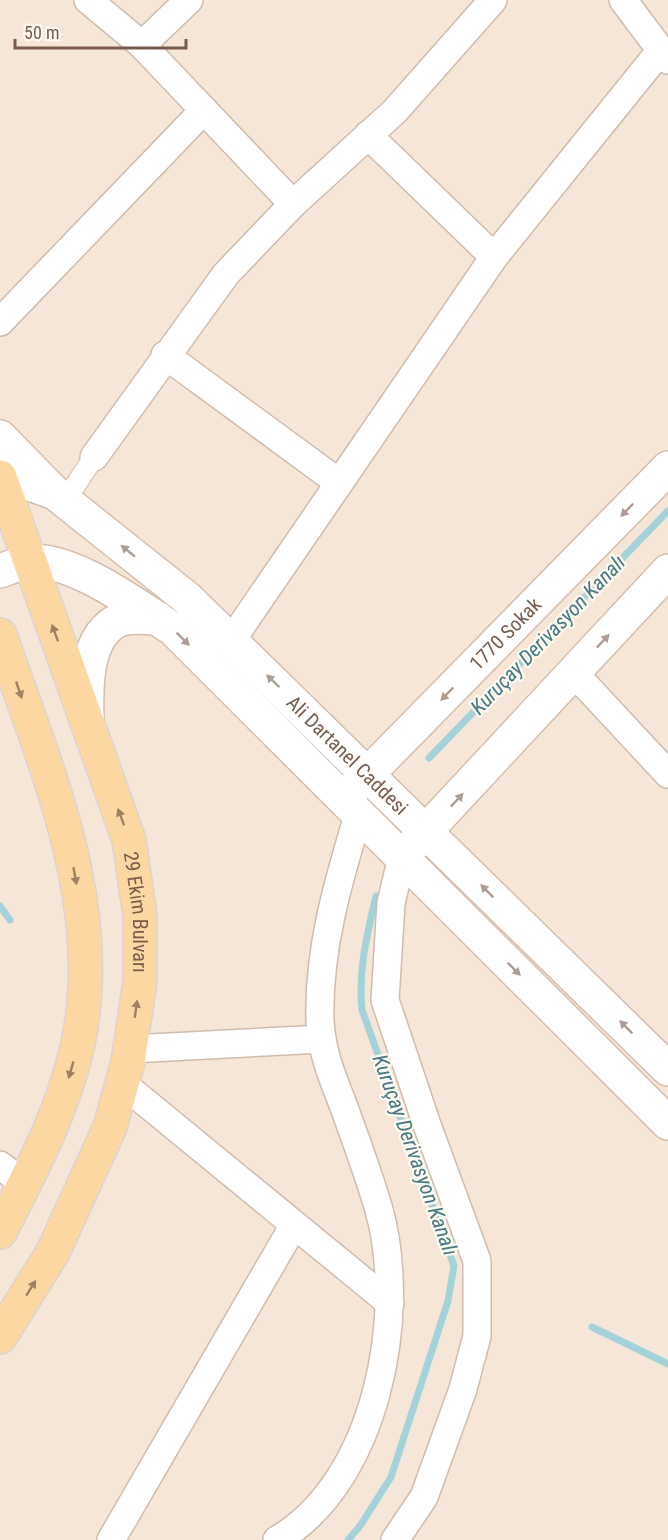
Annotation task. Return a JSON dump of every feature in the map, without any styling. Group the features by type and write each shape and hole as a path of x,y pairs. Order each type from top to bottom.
{"main road":[{"path":"0,438 60,497"},
{"name":"1770 Sokak","path":"350,807 369,774 668,468"},
{"name":"Ali Dartanel Caddesi","path":"0,479 27,483 60,497 188,599 668,1068"},
{"name":"29 Ekim Bulvarı","path":"0,479 14,566 87,721 129,840 140,916 140,982 123,1083 110,1127 53,1252 0,1337"},
{"name":"Ali Dartanel Caddesi","path":"14,566 49,564 101,583 173,629 668,1123"},
{"path":"402,857 668,571"},
{"path":"87,721 88,669 101,637 119,620 132,617 157,618"},
{"path":"0,635 68,832 83,940 84,990 77,1047 48,1136 12,1175 0,1232"}],"street":[{"path":"88,0 142,45 293,204"},
{"path":"142,45 189,0"},
{"path":"60,497 94,457 165,355 226,274 293,204 395,111 493,0"},
{"path":"231,641 494,257 664,55 623,0"},
{"path":"0,322 204,110"},
{"path":"368,135 494,257"},
{"path":"165,355 338,482"},
{"path":"574,673 668,774"},
{"path":"277,1540 295,1529 327,1497 356,1451 381,1375 390,1303 391,1279 379,1212 324,1054 320,1020 324,958 332,900 350,807"},
{"path":"395,1540 424,1497 463,1389 477,1336 477,1261 427,1125 385,1000 391,903 402,857"},
{"path":"130,1049 322,1039"},
{"path":"123,1083 390,1303"},
{"path":"111,1540 294,1225"}],"shaded area":[{"path":"0,0 668,0 668,1540 0,1540"}],"waterway":[{"name":"Kuruçay Derivasyon Kanalı","path":"429,758 668,511"},
{"name":"Kuruçay Derivasyon Kanalı","path":"348,1540 360,1526 391,1477 448,1301 454,1266 362,1010 362,967 376,896"},
{"path":"0,906 10,920"},
{"path":"592,1327 668,1364"}]}
